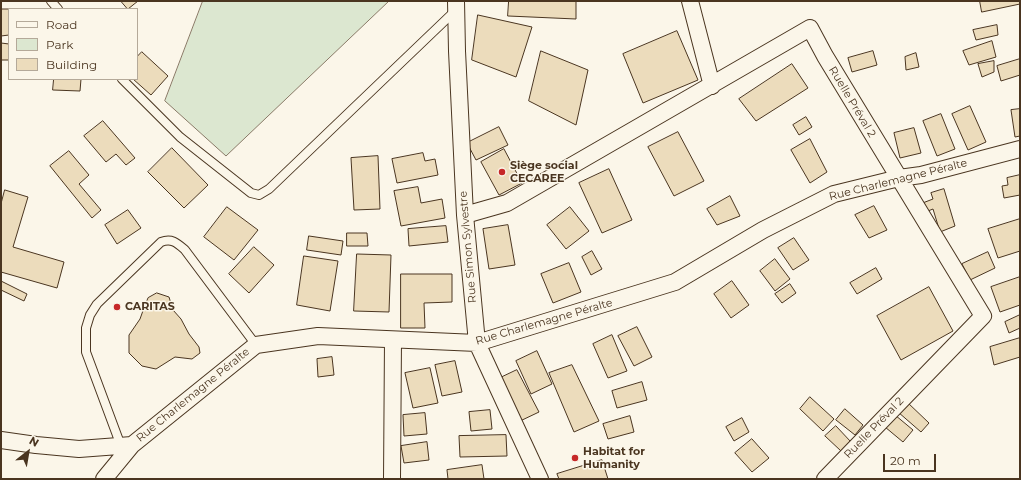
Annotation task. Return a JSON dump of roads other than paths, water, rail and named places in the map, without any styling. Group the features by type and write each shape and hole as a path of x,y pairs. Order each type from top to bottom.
{"street":[{"path":"690,1 712,86"},
{"name":"Rue Simon Sylvestre","path":"456,5 456,52 465,215 477,343 540,479"},
{"name":"Ruelle Préval 2","path":"465,215 507,203 712,86 810,28 824,56 984,316 825,479"},
{"name":"Rue Charlemagne Péralte","path":"104,479 127,445 256,345 318,336 477,343 675,282 763,230 834,194 899,178 921,175 1020,149"},
{"path":"392,479 393,340"},
{"path":"1,440 36,446 79,449 127,445"}],"lane":[{"path":"123,80 180,137 251,194 259,195 269,189 456,5"},
{"path":"127,445 86,352 86,328 90,315 97,304 161,242 172,240 178,243 185,250 256,345"}],"place":[{"name":"Siège social CECAREE","path":"502,172"},
{"name":"CARITAS","path":"117,307"},
{"name":"Habitat for Humanity","path":"575,458"}]}
